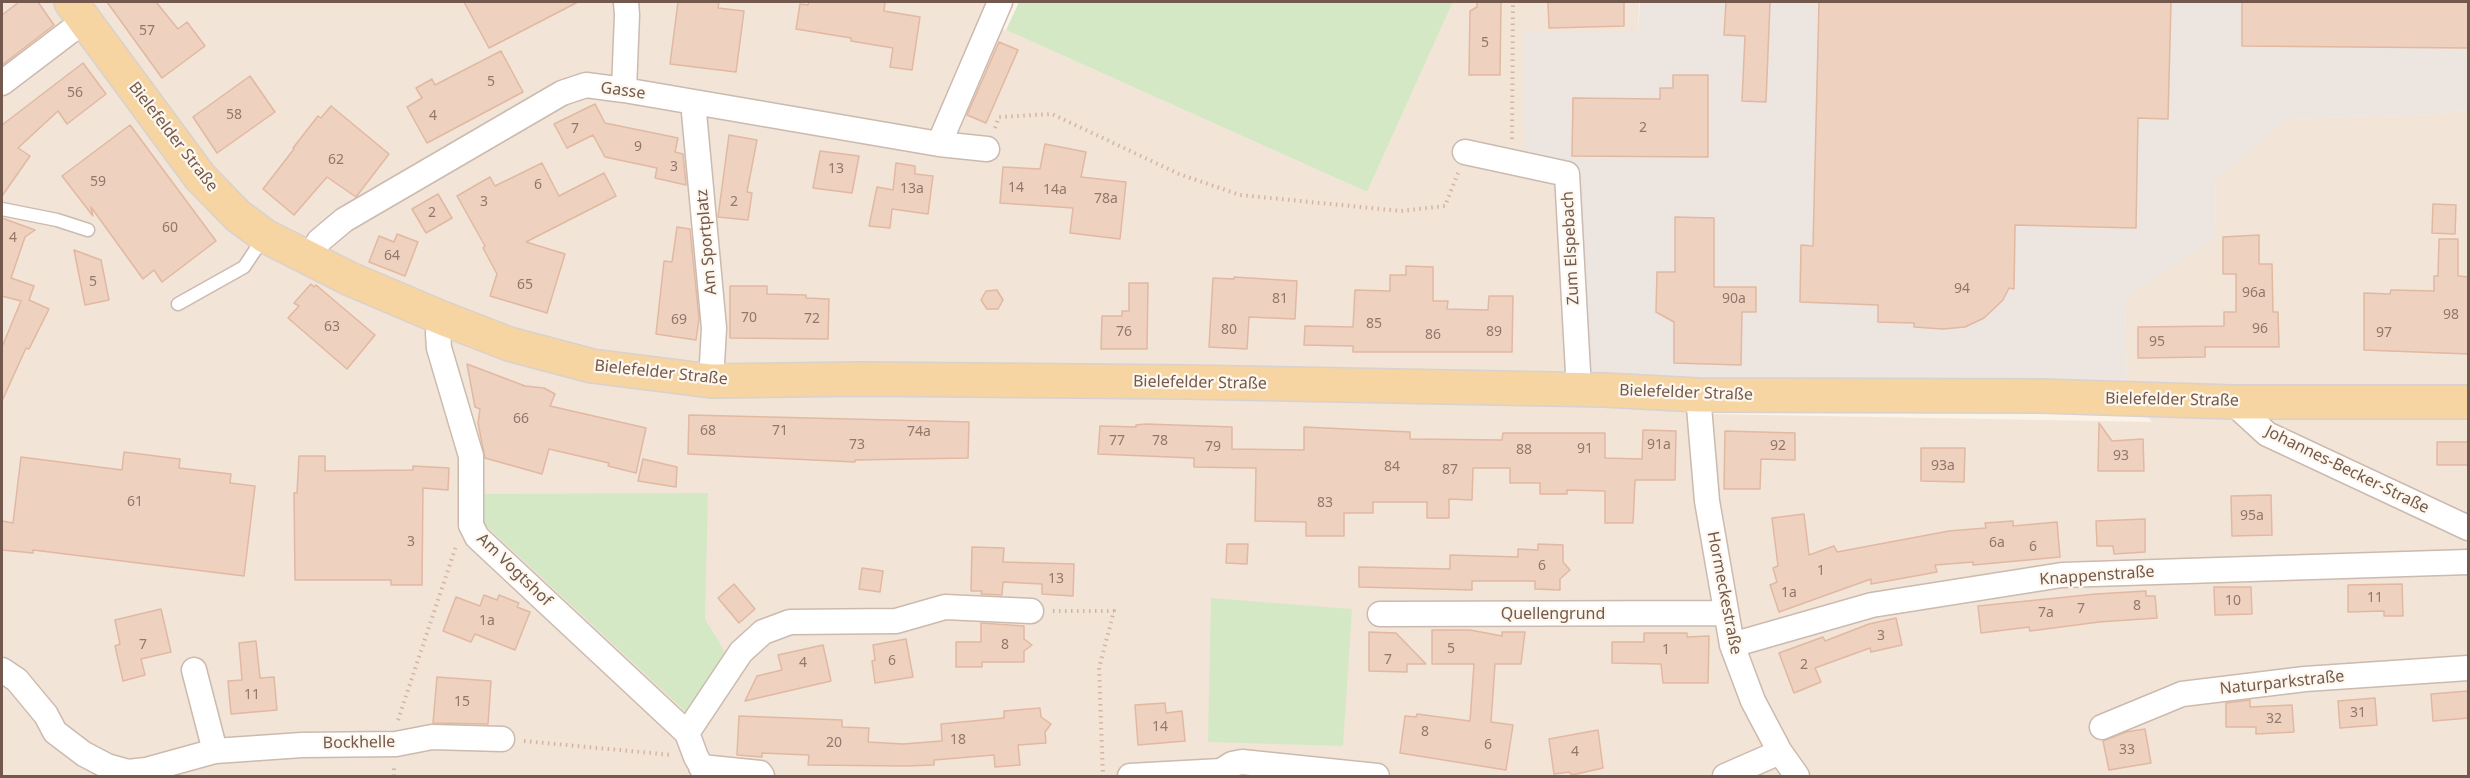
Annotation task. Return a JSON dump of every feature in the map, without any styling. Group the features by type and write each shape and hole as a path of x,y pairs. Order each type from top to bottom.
{"main road":[{"name":"Bielefelder Straße","path":"78,11 200,177 238,216 265,236 309,259 442,318 509,344 592,366 711,381 1186,382 1579,390 1698,395 2040,396 2232,402 2469,402"}],"street":[{"path":"624,90 626,2"},
{"path":"939,144 1000,2"},
{"path":"2,84 78,11"},
{"name":"Gasse","path":"309,259 319,240 344,220 562,93 586,85 939,144 987,149"},
{"name":"Am Sportplatz","path":"693,102 712,296 714,328 711,381"},
{"name":"Zum Elspebach","path":"1465,152 1567,174 1579,390"},
{"name":"Am Vogtshof","path":"442,318 438,333 439,348 471,456 471,525 477,537 687,734 701,767"},
{"name":"Hormeckestraße","path":"1698,395 1707,501 1732,645 1753,701 1780,752 1797,777"},
{"name":"Johannes-Becker-Straße","path":"2232,402 2267,434 2469,528"},
{"name":"Knappenstraße","path":"1732,645 1872,605 2062,575 2469,562"},
{"path":"687,734 741,652 763,633 790,622 896,621 945,607 1031,611"},
{"name":"Quellengrund","path":"1380,614 1725,613"},
{"name":"Naturparkstraße","path":"2102,727 2182,694 2305,679 2469,668"},
{"name":"Bockhelle","path":"2,669 17,680 46,715 55,732 84,754 107,766 128,772 146,770 215,751 302,745 396,744 432,737 502,739"},
{"path":"194,670 215,751"},
{"path":"1725,777 1780,752"},
{"path":"1131,777 1221,771 1232,764 1242,762 1377,777"},
{"path":"701,767 760,773 762,777"}],"lane":[{"path":"2,209 57,220 88,230"},
{"path":"178,304 244,267 265,236"}],"path":[{"path":"1512,161 1513,2"},
{"path":"987,149 999,117 1052,114 1179,174 1240,195 1401,211 1445,206 1465,152"},
{"path":"394,777 398,714 461,531 471,525"},
{"path":"1031,611 1113,611 1099,668 1103,777"},
{"path":"502,739 701,767"}],"shaded area":[{"path":"2,2 992,2 982,26 1006,30 1367,192 1453,2 1639,2 1638,32 1571,171 1707,414 2152,422 2127,388 2125,299 2216,238 2215,180 2288,119 2437,114 2468,110 2468,776 2,776"},
{"path":"1640,2 2468,2 2468,110 2437,114 2288,119 2215,180 2216,238 2125,299 2127,388 1586,376 1571,171 1525,155 1523,31 1638,32"}],"green space":[{"path":"1019,2 1453,2 1367,192 1006,30"},
{"path":"708,493 705,619 725,652 686,712 481,521 482,494"},
{"path":"1211,598 1352,609 1343,746 1208,742"}],"building":[{"path":"19,2 38,2 54,25 2,65 2,15"},
{"path":"107,2 156,2 178,29 187,22 205,46 162,78"},
{"path":"464,2 578,2 489,48"},
{"path":"678,2 719,2 718,8 744,11 736,72 670,64"},
{"path":"809,2 885,2 884,11 920,17 912,70 890,67 893,48 796,29 800,4 808,5"},
{"path":"1477,2 1501,2 1500,75 1469,75 1470,11 1477,7"},
{"path":"1548,2 1624,2 1624,26 1549,28"},
{"path":"1726,2 1770,2 1766,102 1742,101 1745,36 1724,35"},
{"path":"1819,2 2171,2 2168,119 2138,118 2136,228 2015,225 2014,289 2009,288 2003,300 1984,318 1965,327 1943,329 1914,327 1914,323 1878,322 1878,305 1800,302 1801,245 1813,246"},
{"path":"2242,2 2469,2 2469,48 2242,46"},
{"path":"999,42 1018,50 986,123 967,115"},
{"path":"501,51 523,92 427,143 407,107 422,98 416,88 432,79 435,85"},
{"path":"83,63 106,94 67,124 58,111 18,148 30,156 2,196 2,125"},
{"path":"1673,75 1708,75 1708,157 1572,156 1573,98 1660,99 1660,88 1673,88"},
{"path":"250,76 275,112 217,153 193,117"},
{"path":"595,104 605,123 678,138 675,152 683,154 686,185 655,178 657,168 605,157 593,135 567,148 554,124"},
{"path":"331,106 389,154 356,197 327,177 294,215 263,189 318,116 321,118"},
{"path":"130,125 216,241 162,282 154,270 143,279 91,207 93,216 62,176"},
{"path":"729,135 757,140 747,192 752,193 748,220 718,217"},
{"path":"1045,144 1086,152 1081,177 1126,182 1120,239 1070,233 1073,208 1000,203 1003,167 1040,169"},
{"path":"820,151 859,156 852,193 813,188"},
{"path":"542,163 559,196 604,173 616,196 526,242 565,254 547,313 490,296 497,274 483,248 485,246 457,196 490,177 495,186"},
{"path":"896,163 915,166 915,174 933,176 928,214 892,209 890,228 869,226 877,187 893,190"},
{"path":"438,194 452,218 426,233 412,209"},
{"path":"2433,204 2456,205 2455,234 2432,233"},
{"path":"1675,217 1714,218 1714,287 1756,287 1756,312 1742,312 1741,365 1674,363 1674,322 1656,312 1657,272 1675,272"},
{"path":"2,218 35,230 25,237 11,278 34,286 29,300 49,309 29,349 26,348 2,401 2,347 21,301 2,296"},
{"path":"677,227 690,229 699,319 696,340 656,334 664,261 672,262"},
{"path":"397,234 418,242 405,276 369,262 379,236 394,242"},
{"path":"2259,235 2259,264 2272,264 2273,312 2278,312 2279,347 2205,347 2205,357 2138,358 2138,327 2224,326 2224,312 2236,312 2236,274 2223,274 2223,237"},
{"path":"2439,239 2458,239 2458,276 2469,277 2469,354 2364,350 2364,293 2390,294 2391,290 2434,291 2434,276 2438,276"},
{"path":"74,250 101,260 109,300 85,305"},
{"path":"1406,266 1433,267 1433,301 1448,301 1447,309 1488,310 1489,296 1513,296 1512,352 1353,352 1353,346 1304,345 1305,326 1353,327 1355,290 1390,291 1390,275 1406,275"},
{"path":"1234,277 1297,281 1295,319 1249,317 1247,349 1209,347 1213,278 1234,279"},
{"path":"1129,283 1148,283 1147,349 1101,349 1102,316 1122,316 1122,311 1129,311"},
{"path":"311,284 314,287 316,285 375,335 347,369 288,318 299,306 294,303"},
{"path":"730,286 767,286 767,294 806,295 806,298 829,299 828,339 730,338"},
{"path":"997,290 1003,300 998,309 987,309 981,300 986,291"},
{"path":"467,364 525,386 544,388 555,394 550,406 646,428 636,473 608,466 609,463 549,449 542,474 485,458 478,423 480,409 475,407"},
{"path":"689,415 969,422 968,458 855,460 855,462 688,454"},
{"path":"2099,423 2112,441 2143,439 2144,471 2098,471"},
{"path":"1136,425 1232,427 1232,449 1304,450 1304,427 1410,432 1410,439 1502,440 1503,433 1605,433 1605,458 1642,459 1643,430 1676,431 1675,480 1635,480 1633,523 1605,523 1605,491 1567,490 1567,494 1540,494 1540,483 1510,483 1510,468 1473,468 1472,500 1449,499 1449,518 1427,518 1427,502 1373,502 1373,513 1344,513 1344,536 1306,536 1306,522 1255,521 1256,468 1194,467 1194,458 1098,454 1100,426 1136,427"},
{"path":"1725,431 1795,433 1795,460 1761,459 1760,489 1724,489"},
{"path":"2437,442 2469,442 2469,465 2437,465"},
{"path":"1921,448 1965,448 1964,482 1921,481"},
{"path":"124,452 180,459 179,468 231,474 230,483 255,486 244,576 33,550 33,553 2,550 2,521 13,523 21,457 122,470"},
{"path":"299,456 325,456 325,471 413,470 413,466 449,468 448,490 423,488 422,585 391,585 391,580 295,580 294,493 297,493"},
{"path":"643,459 677,467 676,487 638,481"},
{"path":"2271,495 2272,535 2232,536 2231,496"},
{"path":"1804,514 1809,555 1834,546 1837,552 1949,531 1986,528 1985,523 2013,521 2013,526 2057,522 2060,557 1973,565 1973,562 1935,565 1937,572 1871,584 1871,579 1779,612 1770,585 1777,582 1773,568 1778,566 1772,518"},
{"path":"2145,519 2145,552 2114,554 2113,546 2097,546 2096,521"},
{"path":"1227,544 1248,544 1247,564 1226,563"},
{"path":"1538,544 1563,545 1563,562 1570,570 1560,579 1560,590 1535,589 1535,581 1472,581 1472,590 1359,587 1359,567 1450,569 1450,555 1518,557 1518,549 1538,550"},
{"path":"972,547 1004,548 1003,562 1074,564 1073,596 1042,594 1042,584 1003,582 1002,595 971,591"},
{"path":"862,568 883,571 880,592 859,589"},
{"path":"734,584 755,609 739,623 718,598"},
{"path":"2402,584 2403,616 2384,616 2384,611 2348,612 2348,585"},
{"path":"2214,587 2251,587 2252,614 2215,615"},
{"path":"2146,591 2146,596 2155,596 2157,618 2099,622 2030,631 2029,627 1981,633 1978,606"},
{"path":"484,595 497,600 499,595 519,603 517,607 530,612 515,650 475,634 471,642 443,631 456,597 480,606"},
{"path":"161,609 171,652 141,659 145,675 123,681 115,646 120,644 115,620"},
{"path":"1896,618 1902,645 1871,652 1870,648 1815,668 1821,682 1794,693 1779,653 1823,637 1825,641 1869,624"},
{"path":"981,623 1024,626 1024,639 1032,645 1024,651 1024,662 982,662 982,667 956,667 956,642 981,642"},
{"path":"1432,630 1470,630 1502,636 1502,632 1525,632 1521,664 1495,664 1491,722 1513,725 1506,770 1400,753 1405,716 1416,717 1417,714 1470,721 1474,664 1432,664"},
{"path":"1369,632 1396,633 1426,664 1407,664 1407,672 1369,671"},
{"path":"1644,633 1687,633 1687,637 1709,636 1708,683 1663,683 1661,664 1612,663 1612,642 1644,642"},
{"path":"906,639 913,677 875,683 872,661 875,660 873,645"},
{"path":"256,641 260,678 274,677 277,710 231,714 228,681 242,680 239,643"},
{"path":"823,645 831,681 745,701 757,676 782,670 778,655"},
{"path":"437,677 491,681 488,724 433,723"},
{"path":"2468,691 2469,718 2433,721 2431,694"},
{"path":"2375,698 2377,725 2340,728 2338,701"},
{"path":"2250,700 2250,707 2292,705 2294,732 2256,734 2256,727 2226,727 2226,703"},
{"path":"1165,703 1166,713 1182,711 1185,741 1138,745 1135,705"},
{"path":"1040,708 1041,717 1051,724 1045,732 1046,743 1018,745 1020,765 995,767 994,755 934,760 934,765 907,766 808,765 809,755 762,753 762,757 737,755 739,716 842,720 842,727 869,728 868,742 903,744 942,741 941,724 1004,718 1004,711"},
{"path":"2145,729 2151,763 2109,770 2103,741 2126,732"},
{"path":"1598,730 1603,768 1572,775 1569,772 1554,774 1549,739"}]}
